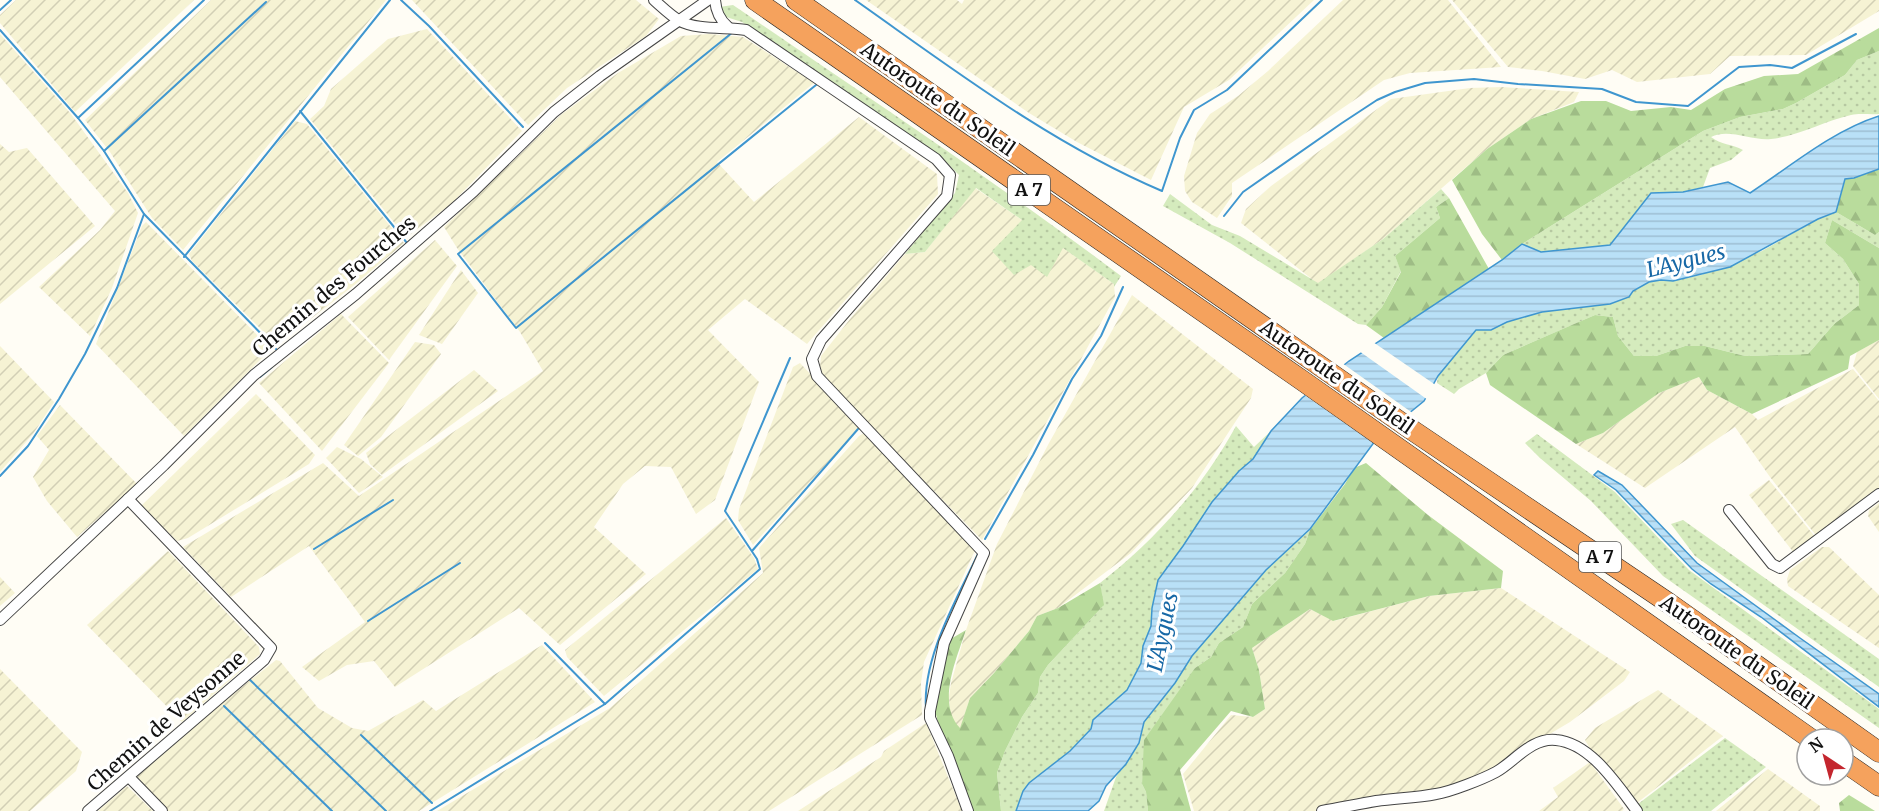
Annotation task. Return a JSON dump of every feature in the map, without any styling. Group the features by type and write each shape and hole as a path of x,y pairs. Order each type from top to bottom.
{"highway":[{"name":"Autoroute du Soleil","path":"755,0 1795,727"},
{"name":"Autoroute du Soleil","path":"796,0 1409,428 1670,604 1879,752"},
{"path":"1855,769 1879,786"}],"street":[{"path":"654,0 680,21 691,25 746,30 936,159 950,175 947,196 821,340 813,359 817,376 984,553 944,643 930,711 930,718 948,756 968,811"},
{"name":"Chemin des Fourches","path":"0,620 129,499 254,375 356,294 473,192 554,112 600,76 708,0"},
{"path":"715,0 721,21 728,27"},
{"path":"1729,510 1772,564 1780,568 1879,494"},
{"name":"Chemin de Veysonne","path":"88,811 264,660 271,648 129,499"},
{"path":"1322,811 1374,801 1438,794 1496,772 1525,750 1554,739 1566,742 1594,760 1607,772 1637,811"},
{"path":"129,777 162,811"}],"shaded area":[{"path":"16,0 194,0 75,112 0,23 0,15"},
{"path":"211,0 386,0 183,250 152,218 110,152 85,120"},
{"path":"412,0 636,0 659,19 646,36 567,88 528,125"},
{"path":"866,0 957,0 962,4 964,0 1314,0 1229,80 1184,107 1151,180 1077,142 1029,113"},
{"path":"1343,0 1448,0 1501,67 1410,73 1384,80 1232,183 1232,196 1217,218 1192,202 1185,191 1184,176 1197,133 1210,114 1238,96 1268,71"},
{"path":"1452,0 1879,0 1879,11 1806,55 1730,56 1710,74 1637,82 1612,70 1585,79 1508,67"},
{"path":"427,29 522,131 450,205 408,236 397,226 310,119 324,106 331,89 388,39"},
{"path":"0,34 71,114 128,193 138,213 112,288 90,336 39,287 100,230 115,211 0,77"},
{"path":"709,34 743,37 814,83 717,162 754,202 859,117 937,174 938,194 807,344 745,299 708,330 759,382 715,500 696,514 671,467 645,466 623,484 594,527 646,574 560,645 519,608 395,687 374,661 347,665 319,681 302,667 365,622 309,546 231,597 183,547 323,463 359,496 543,371 520,332 444,227 562,114 618,73 681,36"},
{"path":"1501,87 1579,92 1574,102 1531,119 1487,149 1383,239 1318,284 1241,223 1246,209 1271,186 1391,99 1470,88"},
{"path":"295,121 307,124 404,243 277,345 192,261 189,254"},
{"path":"0,144 9,152 27,148 95,226 0,304"},
{"path":"975,188 1022,220 1031,265 1062,247 1114,284 1115,297 982,540 824,379 820,366 821,356 905,254 925,252"},
{"path":"146,222 271,349 184,436 96,344 142,226"},
{"path":"435,240 457,266 389,360 348,317"},
{"path":"461,270 478,293 442,344 419,335"},
{"path":"1132,295 1253,389 1251,398 1192,488 1131,553 1058,608 1037,616 1029,631 970,698 960,729 954,723 950,712 951,683 966,630 997,544 1049,443"},
{"path":"341,314 389,363 322,451 259,383"},
{"path":"1879,340 1879,399 1853,366 1857,352"},
{"path":"415,342 434,345 441,354 381,437 358,456 344,445"},
{"path":"0,346 54,402 33,434 0,472"},
{"path":"800,363 860,427 753,545 738,520 739,509 793,367"},
{"path":"1853,369 1879,401 1879,489 1818,538 1770,477 1735,427 1645,488 1576,444 1603,433 1659,393 1699,377 1707,390 1752,414 1758,420"},
{"path":"474,370 498,391 382,475 370,464 366,453"},
{"path":"256,394 315,455 309,464 188,538 177,541 141,506"},
{"path":"60,405 137,484 77,537 47,501 33,477 49,450 37,436"},
{"path":"864,433 976,548 924,662 921,683 922,715 769,811 437,811 610,708 763,573 759,548"},
{"path":"337,447 361,459 383,477 359,493 326,458"},
{"path":"1769,480 1816,538 1794,553 1749,495"},
{"path":"1879,503 1879,532 1868,516 1869,510"},
{"path":"726,518 754,558 758,569 604,696 567,657 565,650"},
{"path":"1822,547 1829,547 1879,595 1879,648 1788,586 1787,579 1790,570"},
{"path":"168,551 259,647 260,654 182,722 87,625"},
{"path":"0,577 15,593 0,606"},
{"path":"1501,588 1630,672 1624,681 1570,722 1482,774 1437,790 1315,811 1194,811 1183,774 1231,715 1253,717 1265,709 1259,670 1252,648 1310,609 1334,621 1429,596"},
{"path":"542,645 595,702 419,811 168,811 136,776 276,660 280,661 318,708 352,728 368,731 423,700 436,711"},
{"path":"0,669 82,752 76,771 30,811 0,811"},
{"path":"1658,690 1723,736 1637,803 1593,754 1585,740 1595,728"},
{"path":"926,723 962,811 798,811 881,757 884,751"},
{"path":"1590,762 1624,809 1622,811 1539,811 1558,797 1553,788"},
{"path":"1768,769 1820,806 1820,811 1716,811"},
{"path":"127,786 153,811 98,811"}],"green space":[{"path":"733,5 1026,206 1121,276 1114,287 1114,284 1063,248 1047,277 1031,265 1014,275 992,251 1022,220 976,188 925,252 905,254 955,193 959,175 944,160 742,22 723,16 719,7"},
{"path":"1879,28 1879,51 1857,60 1845,75 1783,109 1740,117 1703,131 1522,244 1502,260 1482,234 1452,180 1487,149 1531,119 1581,101 1606,101 1631,111 1671,107 1691,110 1725,89 1764,76 1798,74"},
{"path":"1879,51 1879,114 1851,115 1792,135 1771,139 1733,134 1711,137 1743,150 1731,160 1710,168 1703,187 1683,192 1651,193 1610,245 1541,252 1522,244 1703,131 1740,117 1783,109 1845,75 1857,60"},
{"path":"1879,169 1879,232 1875,235 1836,212 1845,179"},
{"path":"1441,189 1449,198 1436,207 1440,218 1395,256 1401,271 1382,307 1366,325 1358,324 1230,243 1163,206 1170,194 1212,225 1240,236 1318,283 1383,239"},
{"path":"1449,198 1489,269 1384,338 1366,325 1382,307 1401,272 1395,256 1440,218 1436,207"},
{"path":"1836,212 1875,235 1879,232 1879,248 1832,220 1825,243 1843,259 1859,284 1859,305 1834,324 1808,354 1745,356 1705,346 1685,346 1656,356 1634,356 1618,336 1613,317 1595,315 1503,355 1486,373 1454,394 1437,383 1438,376 1476,330 1491,330 1507,322 1542,312 1610,304 1628,297 1633,291 1649,282 1673,281 1701,275 1762,251 1818,219"},
{"path":"1832,220 1879,248 1879,340 1850,356 1848,369 1752,414 1707,390 1699,377 1659,393 1603,433 1576,444 1490,385 1486,373 1503,355 1595,315 1613,317 1618,336 1634,356 1656,356 1685,346 1705,346 1745,356 1808,354 1834,324 1859,305 1859,284 1843,259 1825,243"},
{"path":"1236,426 1254,447 1271,431 1253,459 1239,471 1158,580 1151,626 1143,646 1141,663 1127,690 1093,720 1091,729 1070,751 1029,783 1023,791 1016,811 1001,811 997,773 1022,717 1038,693 1040,677 1048,665 1103,606 1100,583 1120,567 1176,512 1223,449"},
{"path":"1537,434 1615,492 1689,570 1879,709 1879,728 1663,576 1591,501 1525,443"},
{"path":"1366,463 1428,515 1503,571 1501,588 1429,596 1333,621 1310,609 1252,648 1259,670 1265,709 1253,717 1231,711 1180,770 1191,811 1148,811 1146,792 1142,784 1144,740 1195,668 1211,657 1219,643 1243,627 1252,604 1285,573 1305,544 1310,530 1345,484 1354,468"},
{"path":"1683,520 1879,659 1879,687 1695,556 1671,524"},
{"path":"1310,530 1305,544 1285,573 1252,604 1243,627 1219,643 1211,657 1195,668 1144,764 1142,784 1146,792 1148,811 1104,811 1116,777 1139,743 1144,722 1175,683 1192,656 1266,570"},
{"path":"1100,583 1104,605 1048,665 1040,677 1038,693 1022,717 1005,751 997,773 1001,811 973,811 939,727 935,710 949,640 966,630 954,667 949,693 953,718 960,728 970,698 1029,631 1037,616 1058,608"},
{"path":"1725,738 1766,767 1711,811 1642,811 1638,804"},
{"path":"1849,795 1875,811 1840,811 1839,803"}],"water":[{"name":"L'Aygues","path":"1879,116 1879,169 1845,179 1836,212 1818,219 1730,267 1673,281 1649,282 1633,291 1629,297 1610,304 1542,312 1507,322 1491,330 1476,330 1438,376 1424,401 1375,441 1310,529 1266,570 1192,656 1175,683 1144,722 1139,743 1126,764 1106,786 1099,801 1088,811 1016,811 1023,791 1029,783 1070,751 1091,729 1093,720 1127,690 1141,663 1143,646 1151,626 1158,580 1212,502 1239,471 1253,459 1271,431 1302,398 1349,361 1502,260 1522,244 1541,252 1610,245 1651,193 1683,192 1728,182 1750,193 1828,140"},
{"path":"1598,471 1622,485 1697,563 1879,694 1879,707 1761,617 1692,569 1616,490 1594,475"}],"pier":[{"path":"1373,342 1437,386 1428,400 1359,351"},
{"path":"1342,363 1414,414 1376,445 1303,394"}],"waterway":[{"path":"0,10 11,0"},
{"path":"0,476 28,446 85,354 117,288 144,214 104,151 78,118 204,0"},
{"path":"184,257 390,0"},
{"path":"401,0 429,26 523,127"},
{"path":"855,0 1042,128 1081,151 1162,191 1180,138 1194,110 1227,90 1322,0"},
{"path":"104,151 266,2"},
{"path":"0,30 78,118"},
{"path":"733,32 458,254 516,328 816,85"},
{"path":"1224,216 1243,192 1342,123 1377,100 1425,83 1474,79 1602,89 1636,102 1688,106 1739,67 1770,65 1792,68 1856,34"},
{"path":"300,111 407,243"},
{"path":"144,214 276,349"},
{"path":"985,539 1033,455 1072,379 1101,336 1123,287"},
{"path":"430,811 605,704 760,569 757,559 725,511 790,358"},
{"path":"260,377 272,367"},
{"path":"752,551 858,429"},
{"path":"314,549 393,500"},
{"path":"926,709 926,690 935,649 951,609 978,554"},
{"path":"368,621 460,563"},
{"path":"545,643 605,704"},
{"path":"248,678 386,811"},
{"path":"224,706 332,811"},
{"path":"361,735 432,803"}]}
